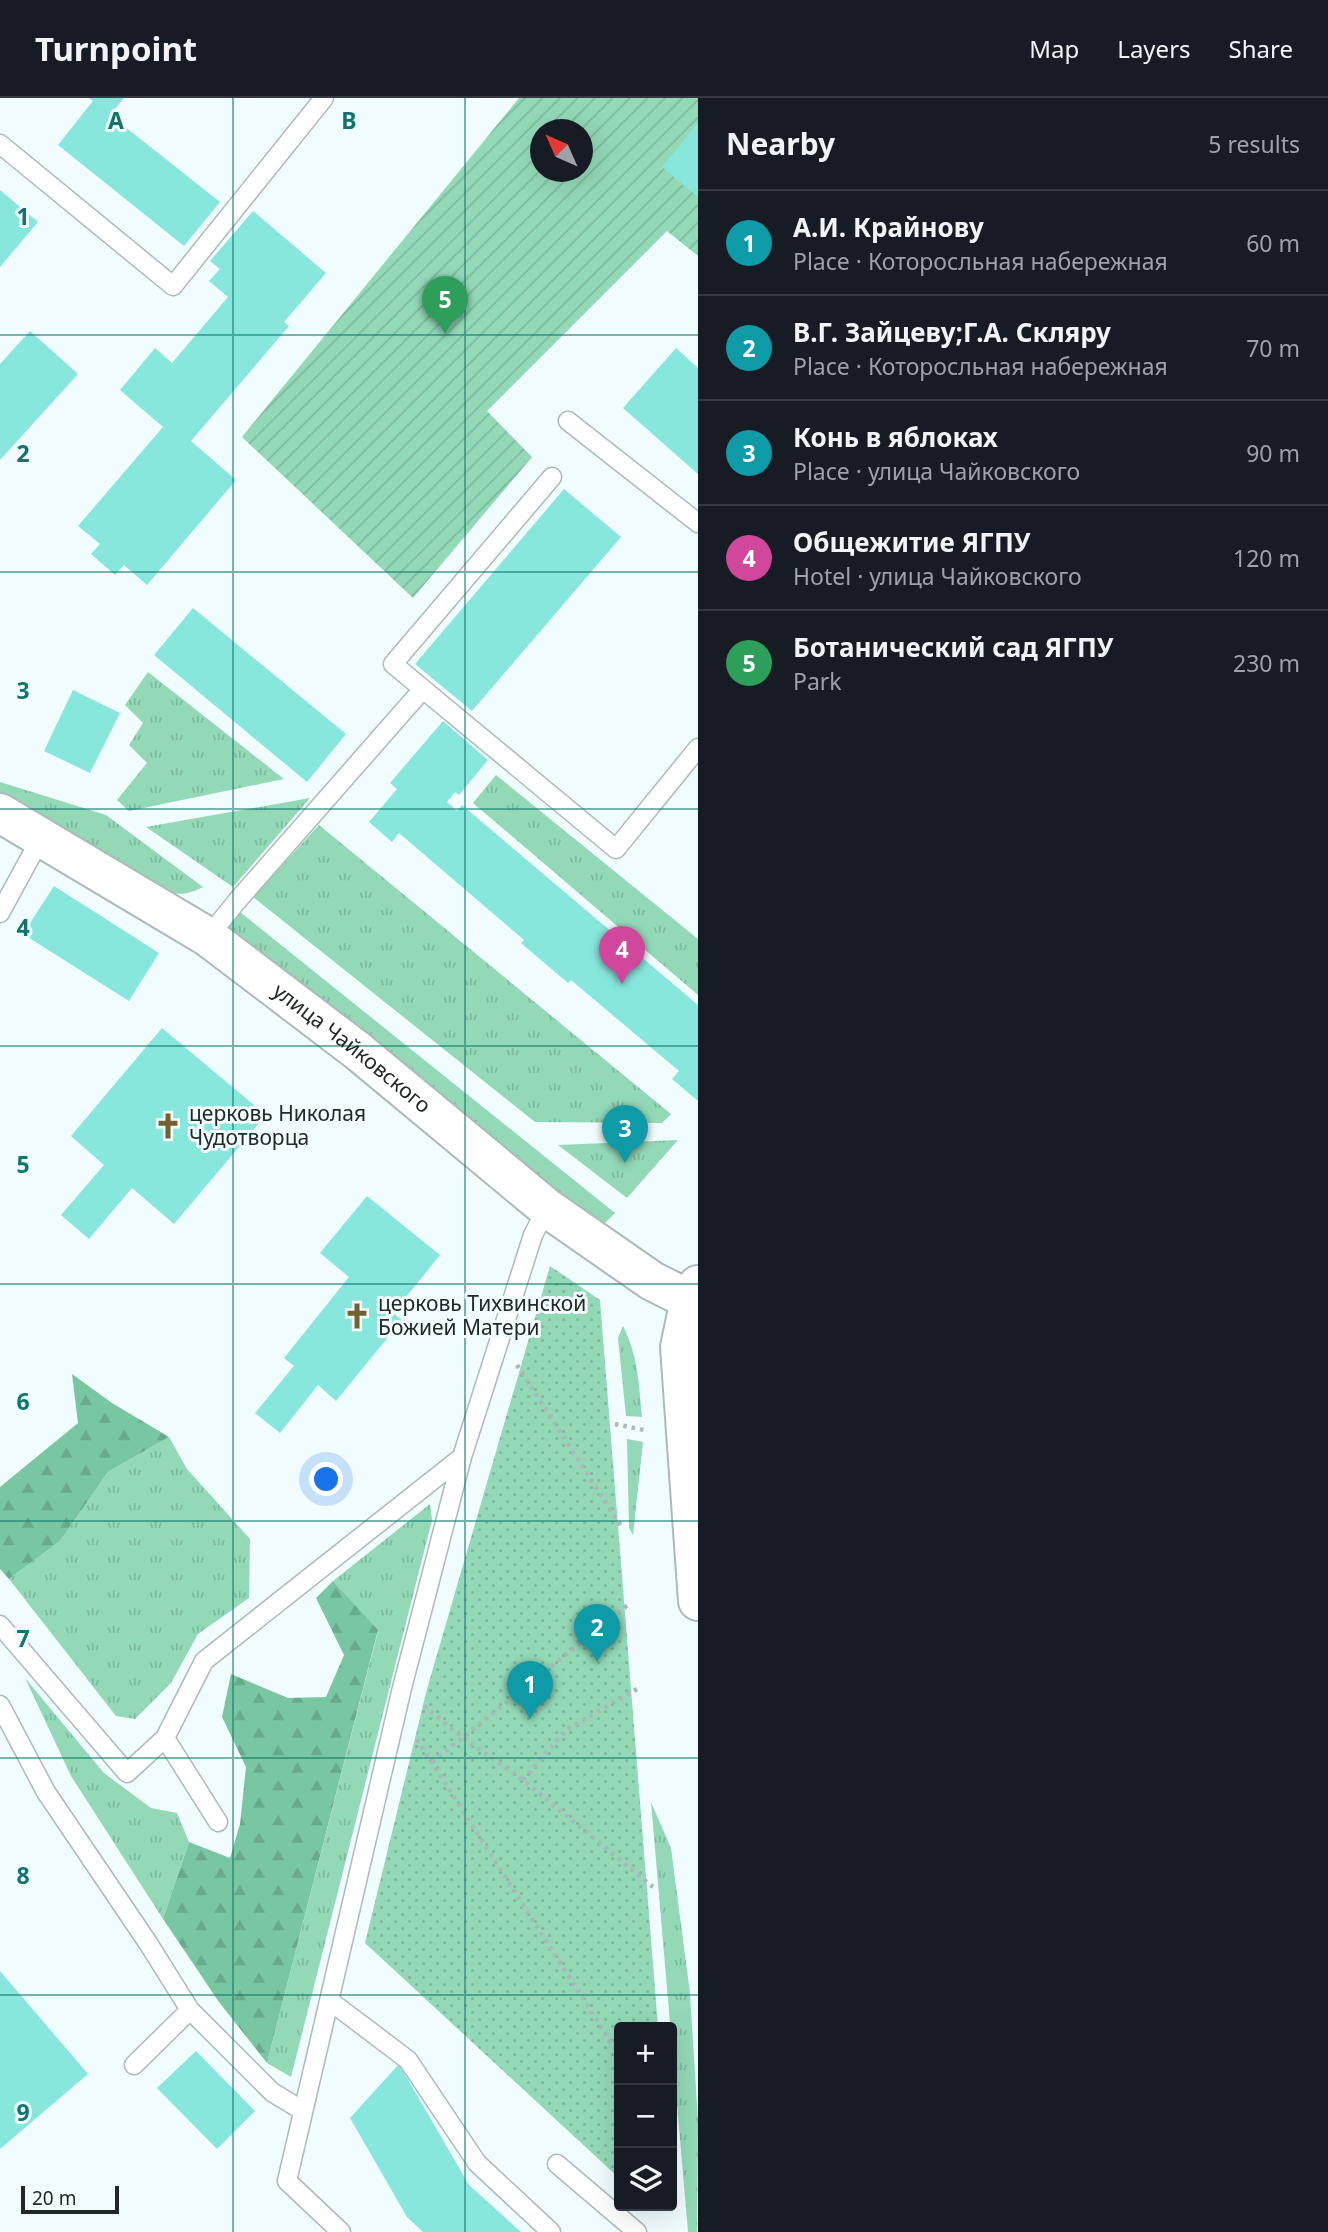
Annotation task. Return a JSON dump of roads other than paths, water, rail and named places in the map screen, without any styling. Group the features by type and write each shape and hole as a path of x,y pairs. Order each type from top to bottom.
{"main road":[{"name":"улица Чайковского","path":"0,813 208,937 358,1051 547,1208 652,1281 695,1296"},
{"path":"695,1296 680,1347 698,1601"}],"lane":[{"path":"0,144 173,286 324,98"},
{"path":"568,421 698,523"},
{"path":"552,477 393,664 616,849 698,748"},
{"path":"208,937 423,689"},
{"path":"0,914 42,836"},
{"path":"341,2232 287,2181 402,1688 462,1457 533,1235 547,1208"},
{"path":"0,1625 127,1773 165,1738 204,1661 462,1457"},
{"path":"0,1705 46,1793 190,2010 272,2092 303,2111"},
{"path":"165,1738 218,1822"},
{"path":"330,2001 408,2060 477,2163 551,2232"},
{"path":"134,2065 190,2010"},
{"path":"556,2164 637,2232"}],"place":[{"name":"Ботанический сад ЯГПУ","path":"445,334"},
{"name":"Общежитие ЯГПУ","path":"622,984"},
{"name":"церковь Николая Чудотворца","path":"168,1126"},
{"name":"Конь в яблоках","path":"625,1163"},
{"name":"церковь Тихвинской Божией Матери","path":"357,1316"},
{"name":"В.Г. Зайцеву;Г.А. Скляру","path":"597,1662"},
{"name":"А.И. Крайнову","path":"530,1719"}]}
